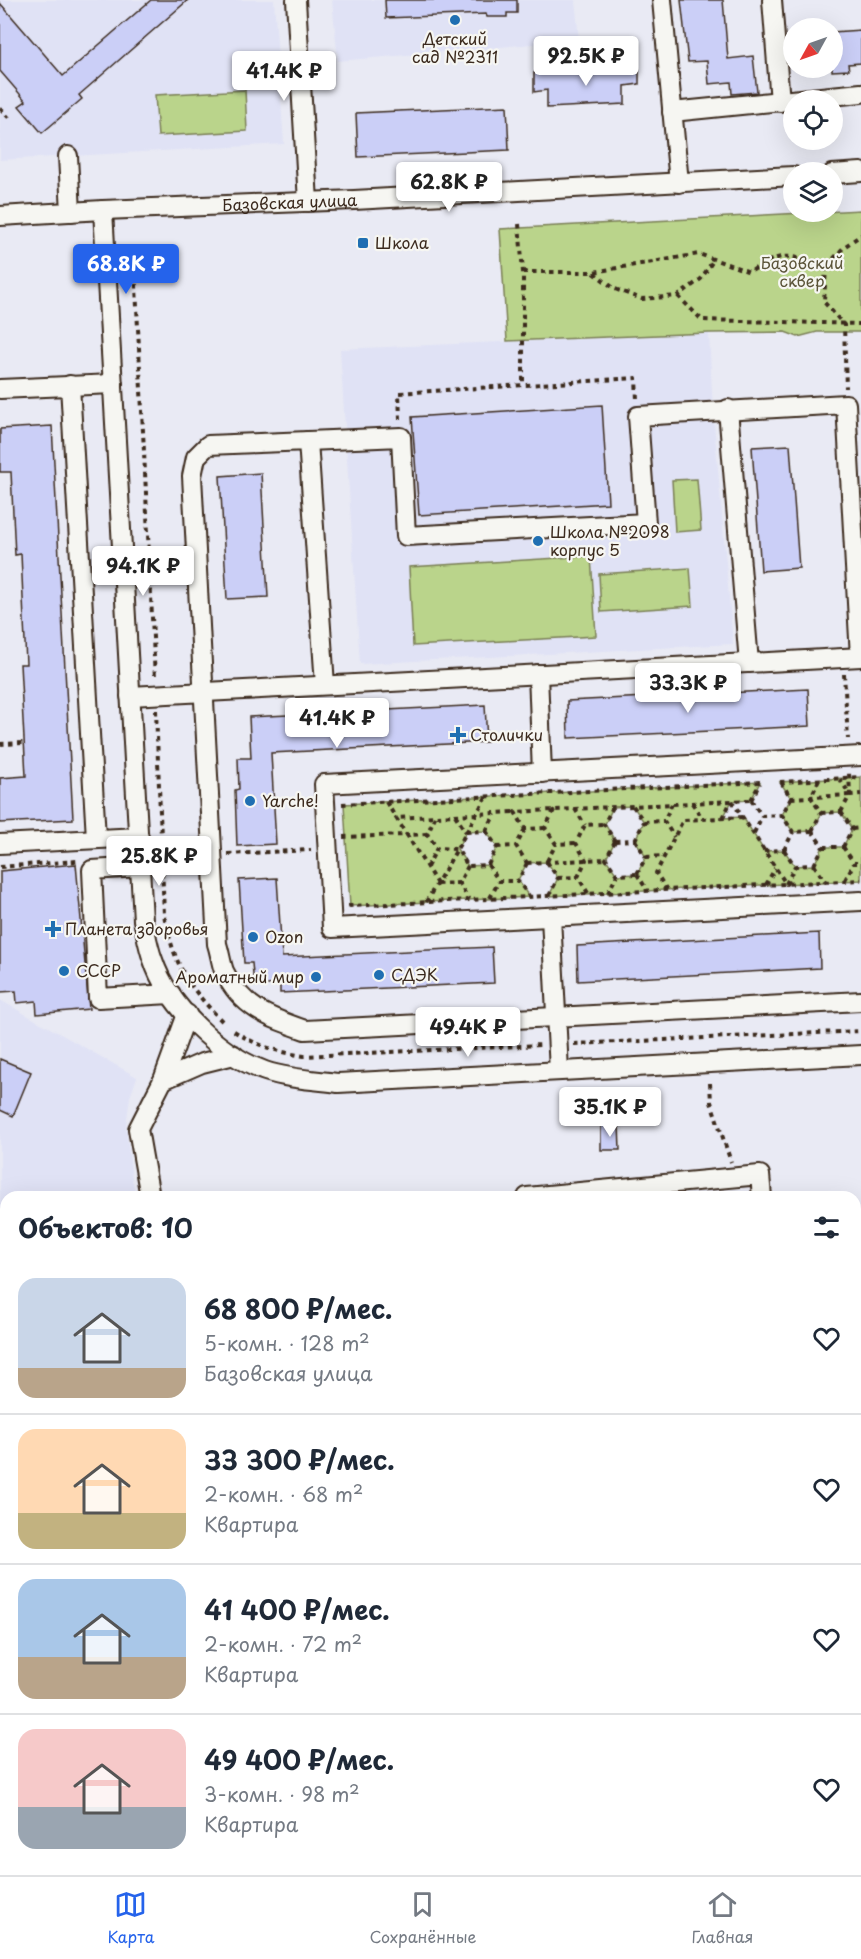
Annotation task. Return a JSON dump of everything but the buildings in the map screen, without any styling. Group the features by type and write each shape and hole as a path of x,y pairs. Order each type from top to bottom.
{"street":[{"path":"296,0 308,202"},
{"path":"662,0 679,183"},
{"path":"772,0 780,102"},
{"path":"672,112 861,93"},
{"path":"68,156 71,212"},
{"path":"843,173 861,172"},
{"name":"Базовская улица","path":"0,216 783,177"},
{"path":"103,210 143,920 153,962 171,994 196,1026 234,1055 265,1071 296,1078 338,1083 861,1055"},
{"path":"0,389 113,384"},
{"path":"70,385 96,838"},
{"path":"130,696 204,692 325,686 538,674 855,658 856,474 846,404 728,409 638,416 646,524 406,536 401,437 207,445 196,457 192,476 204,692 213,855 217,944 224,971 241,996 266,1016 305,1030 861,1001"},
{"path":"728,409 749,663"},
{"path":"308,441 325,686"},
{"path":"538,674 542,773"},
{"path":"855,757 324,784 332,928 861,901"},
{"path":"0,844 139,837"},
{"path":"140,867 92,870 98,998 171,994"},
{"path":"551,917 559,1071"},
{"path":"148,1191 138,1129 163,1080 187,1014"},
{"path":"163,1080 202,1064 234,1055"},
{"path":"588,1191 760,1175 761,1191"}],"path":[{"path":"0,108 10,119"},
{"path":"519,224 524,272 523,384"},
{"path":"846,404 844,325 824,302 826,267 843,247 861,235"},
{"path":"524,272 594,272 699,254 750,272 766,261 792,255 826,267"},
{"path":"594,272 615,289 642,298 678,296 701,279 714,260"},
{"path":"678,296 702,321 861,324"},
{"path":"401,437 399,393 636,378 638,416"},
{"path":"841,812 850,795 849,778 855,757 855,658"},
{"path":"0,744 25,743"},
{"path":"791,798 780,782 861,777"},
{"path":"839,778 850,795"},
{"path":"811,797 820,779"},
{"path":"344,804 760,782 752,800"},
{"path":"791,798 861,794"},
{"path":"426,902 486,797"},
{"path":"811,797 822,813"},
{"path":"782,815 791,798"},
{"path":"396,818 752,800"},
{"path":"752,800 762,816"},
{"path":"732,801 786,884"},
{"path":"723,818 732,801"},
{"path":"386,802 437,884"},
{"path":"692,803 703,819"},
{"path":"664,821 672,804"},
{"path":"633,806 644,822"},
{"path":"604,824 613,807"},
{"path":"575,809 585,825"},
{"path":"545,828 554,810"},
{"path":"514,812 525,828"},
{"path":"822,813 841,812"},
{"path":"841,812 852,829"},
{"path":"486,831 495,813"},
{"path":"812,831 822,813"},
{"path":"455,815 466,832"},
{"path":"762,816 782,815"},
{"path":"782,815 793,832"},
{"path":"427,834 436,816"},
{"path":"753,834 762,816"},
{"path":"667,890 657,873 683,820 742,817"},
{"path":"644,822 664,821"},
{"path":"664,821 674,838"},
{"path":"635,840 644,822"},
{"path":"585,825 604,824"},
{"path":"604,824 615,841"},
{"path":"576,843 585,825"},
{"path":"525,828 545,828"},
{"path":"516,846 525,828"},
{"path":"545,828 556,844"},
{"path":"852,829 861,828"},
{"path":"843,847 852,829"},
{"path":"466,832 486,831"},
{"path":"486,831 497,847"},
{"path":"793,832 812,831"},
{"path":"812,831 823,847"},
{"path":"784,849 793,832"},
{"path":"346,837 427,834"},
{"path":"427,834 437,849"},
{"path":"615,841 635,840"},
{"path":"635,840 646,857"},
{"path":"606,859 615,841"},
{"path":"556,844 576,843"},
{"path":"576,843 586,860"},
{"path":"547,862 556,844"},
{"path":"497,847 516,846"},
{"path":"516,846 527,863"},
{"path":"488,865 497,847"},
{"path":"823,847 843,847"},
{"path":"814,865 823,847"},
{"path":"843,847 854,863"},
{"path":"213,855 328,849"},
{"path":"437,849 457,849"},
{"path":"427,868 437,849"},
{"path":"457,849 468,866"},
{"path":"764,851 784,849"},
{"path":"784,849 795,866"},
{"path":"646,857 665,856"},
{"path":"637,874 646,857"},
{"path":"527,863 606,859"},
{"path":"606,859 617,875"},
{"path":"0,867 87,860"},
{"path":"578,877 586,860"},
{"path":"547,862 558,878"},
{"path":"518,880 527,863"},
{"path":"854,863 861,863"},
{"path":"845,881 854,863"},
{"path":"468,866 488,865"},
{"path":"488,865 499,881"},
{"path":"795,866 814,865"},
{"path":"814,865 825,882"},
{"path":"459,884 468,866"},
{"path":"786,884 795,866"},
{"path":"766,885 775,867"},
{"path":"617,875 637,874"},
{"path":"637,874 647,891"},
{"path":"608,893 617,875"},
{"path":"558,878 578,877"},
{"path":"578,877 588,894"},
{"path":"549,896 558,878"},
{"path":"499,881 518,880"},
{"path":"518,880 529,897"},
{"path":"349,895 350,906 861,880"},
{"path":"489,899 499,881"},
{"path":"437,884 459,884"},
{"path":"459,884 470,900"},
{"path":"710,1083 711,1102 730,1158 732,1177"}],"shaded area":[{"path":"0,0 274,0 284,144 0,160"},
{"name":"Детский сад №2311","path":"332,0 575,0 579,40 338,61"},
{"name":"Школа №2098 корпус 5","path":"709,333 713,411 733,644 360,664 340,349"},
{"path":"0,1000 137,1077 130,1097 126,1126 135,1191 0,1191"}],"green space":[{"path":"245,90 247,131 158,136 155,95"},
{"name":"Базовский сквер","path":"861,210 861,332 817,332 798,337 785,332 709,333 507,341 500,229 783,214 783,222 843,222 843,211"},
{"path":"697,479 701,530 675,532 672,480"},
{"path":"591,556 596,636 413,646 409,567"},
{"path":"690,568 693,606 601,612 599,574"},
{"path":"861,777 861,880 549,896 558,878 547,862 527,863 518,880 529,897 350,906 344,804 760,782 751,800 732,801 723,818 743,817 764,851 784,850 795,866 814,865 823,847 843,847 852,829 841,812 822,813 812,831 793,832 782,815 791,798 780,782","holes":["633,806 644,822 635,840 646,857 637,874 617,875 606,859 615,841 605,824 613,807","486,831 497,847 488,865 468,866 457,849 466,832"]}],"place":[{"name":"Детский сад №2311","path":"455,20"},
{"name":"Школа","path":"363,243"},
{"name":"Школа №2098 корпус 5","path":"538,541"},
{"name":"Столички","path":"458,735"},
{"name":"Yarche!","path":"250,801"},
{"name":"Планета здоровья","path":"53,929"},
{"name":"Ozon","path":"253,937"},
{"name":"СССР","path":"64,971"},
{"name":"СДЭК","path":"379,975"},
{"name":"Ароматный мир","path":"316,977"}]}
